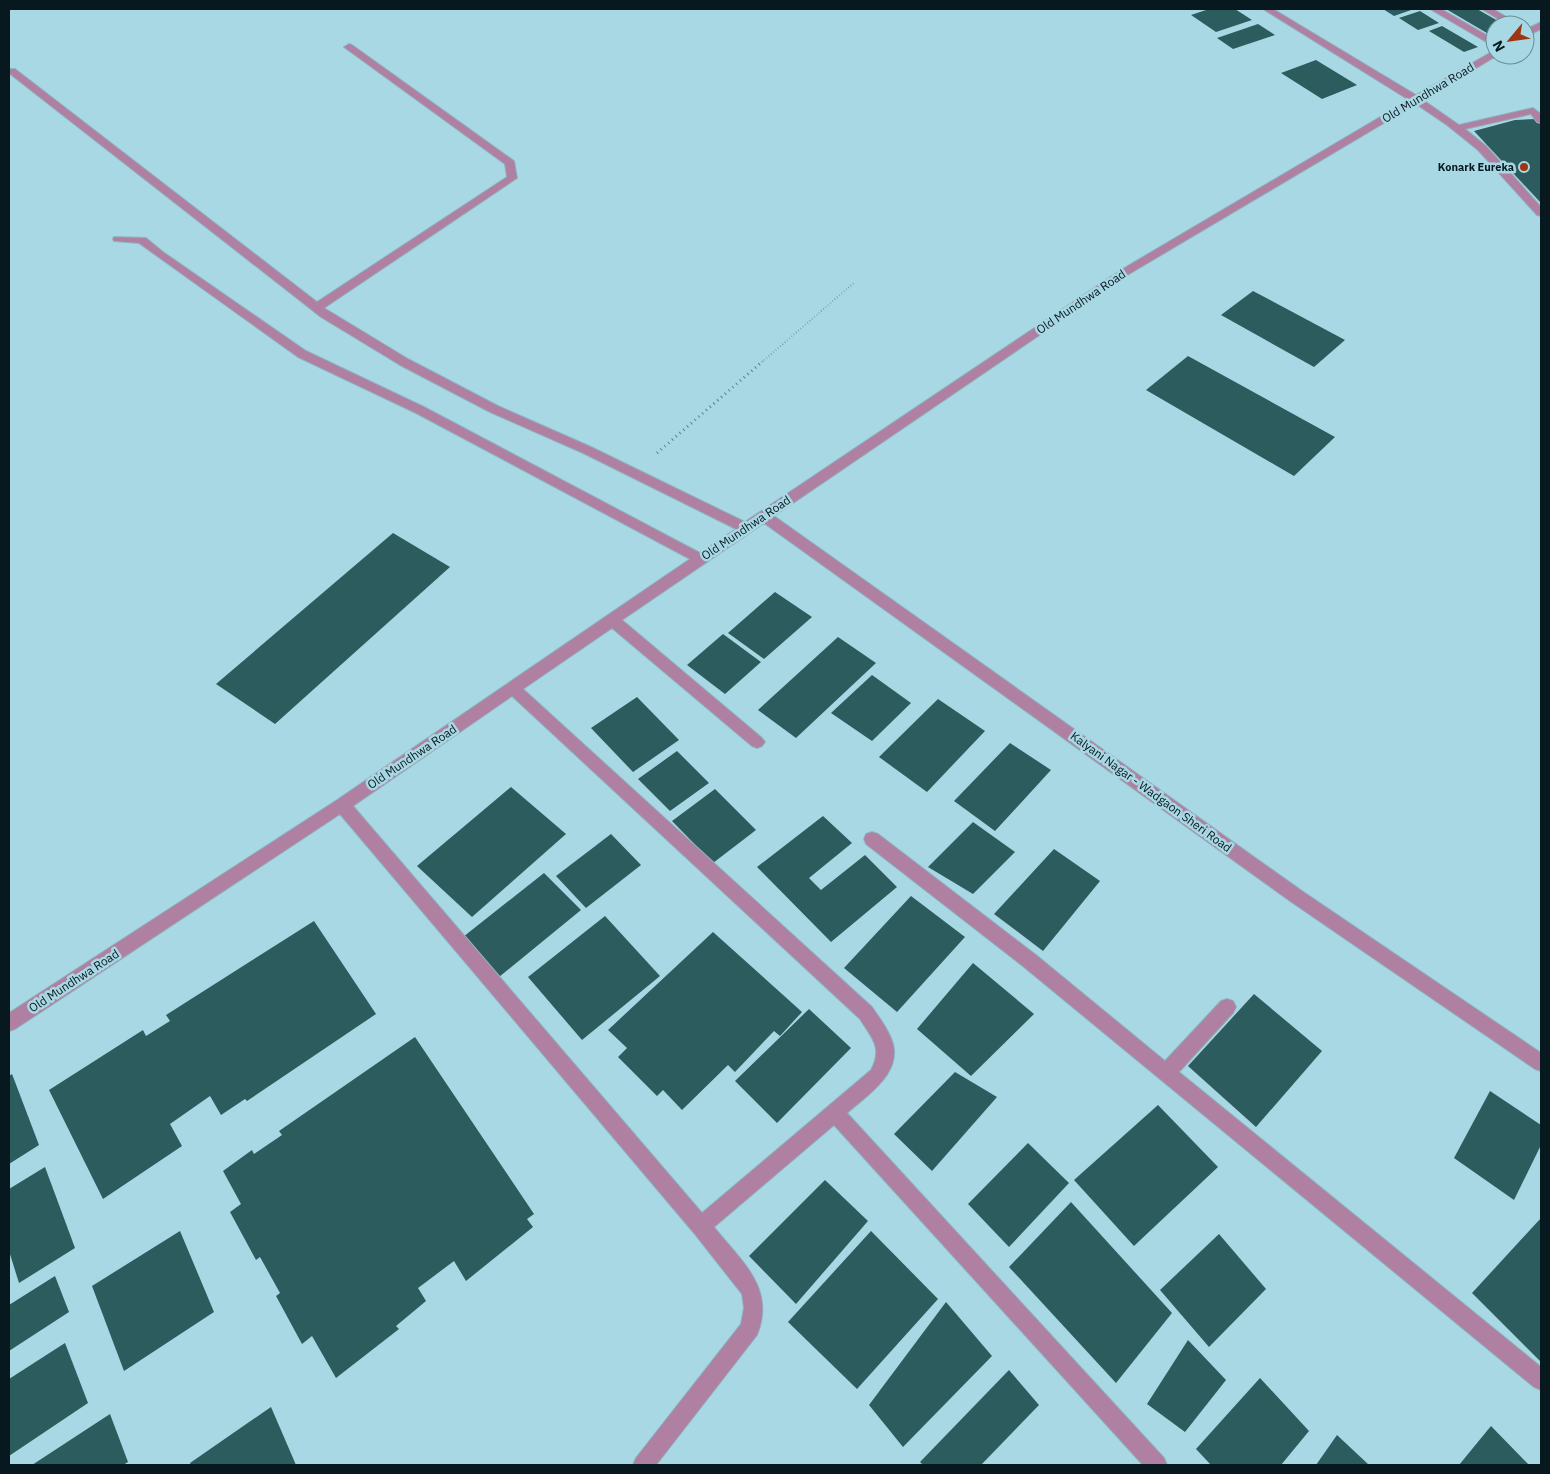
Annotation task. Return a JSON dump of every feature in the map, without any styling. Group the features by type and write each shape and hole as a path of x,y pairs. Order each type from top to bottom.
{"street":[{"path":"1267,9 1417,100 1457,128 1482,148 1541,214"},
{"path":"1435,9 1485,38"},
{"path":"316,308 512,178 510,163 350,48"},
{"name":"Old Mundhwa Road","path":"9,1023 342,805 746,528 1125,272 1485,59"},
{"path":"12,71 316,308 404,362 494,409 746,528"},
{"path":"1457,128 1533,111 1541,120"},
{"path":"118,240 142,240 159,254 302,354 420,410 701,559"},
{"name":"Kalyani Nagar - Wadgaon Sheri Road","path":"764,516 1296,896 1541,1063"},
{"path":"612,620 758,742"},
{"path":"513,688 866,1013 883,1039 886,1060 877,1076 701,1226"},
{"path":"342,805 701,1226 751,1290 754,1308 750,1328 643,1465"},
{"path":"872,838 1030,961 1541,1380"},
{"path":"1166,1073 1227,1007"},
{"path":"834,1112 1157,1465"}],"path":[{"path":"634,474 855,282"}],"building":[{"path":"1209,9 1235,9 1252,20 1216,32 1191,15"},
{"path":"1383,9 1414,9 1394,16"},
{"path":"1446,9 1477,9 1488,15 1485,15 1485,32"},
{"path":"1420,11 1439,23 1418,30 1399,18"},
{"path":"1258,24 1275,35 1233,49 1217,38"},
{"path":"1442,26 1478,47 1464,52 1429,31"},
{"path":"1316,60 1357,85 1322,99 1281,73"},
{"name":"Konark Eureka","path":"1536,119 1541,125 1541,203 1474,131 1515,120"},
{"path":"1253,291 1345,340 1314,367 1221,315"},
{"path":"1188,356 1335,437 1294,476 1146,390"},
{"path":"393,533 450,567 275,724 216,684"},
{"path":"775,592 812,617 764,659 728,633"},
{"path":"723,634 761,662 725,694 687,665"},
{"path":"838,637 876,663 796,738 758,710"},
{"path":"872,675 911,703 872,741 831,713"},
{"path":"637,697 679,740 633,772 591,728"},
{"path":"938,699 985,731 927,792 879,757"},
{"path":"1010,743 1051,770 995,831 954,801"},
{"path":"677,751 709,783 670,811 638,779"},
{"path":"511,787 566,834 472,917 417,866"},
{"path":"715,789 756,830 713,863 672,821"},
{"path":"823,816 852,843 809,878 821,890 865,855 897,887 831,942 757,867"},
{"path":"973,822 1015,852 973,894 928,867"},
{"path":"611,834 641,865 586,908 556,876"},
{"path":"1054,849 1100,881 1043,951 994,914"},
{"path":"544,873 581,910 499,977 463,937"},
{"path":"911,896 965,937 897,1012 844,968"},
{"path":"605,916 660,976 582,1040 528,977"},
{"path":"314,921 376,1014 247,1101 245,1099 221,1115 210,1096 170,1124 182,1146 103,1199 49,1090 143,1030 146,1036 170,1021 166,1015"},
{"path":"713,932 802,1012 780,1036 774,1031 735,1072 728,1065 682,1110 663,1090 657,1096 618,1057 627,1048 608,1030"},
{"path":"973,963 1034,1014 971,1076 917,1029"},
{"path":"1254,994 1322,1051 1256,1127 1188,1066"},
{"path":"809,1009 851,1048 777,1123 735,1081"},
{"path":"415,1037 534,1214 527,1219 533,1227 466,1281 454,1261 418,1288 426,1301 396,1326 399,1329 336,1378 312,1336 302,1344 276,1296 280,1293 260,1257 256,1260 230,1212 241,1204 223,1171 252,1150 254,1154 282,1135 279,1131"},
{"path":"955,1072 997,1097 932,1171 894,1134"},
{"path":"12,1074 39,1145 9,1164 9,1076"},
{"path":"1490,1091 1541,1125 1541,1145 1514,1200 1454,1158"},
{"path":"1158,1105 1218,1167 1134,1246 1074,1180"},
{"path":"1028,1143 1069,1183 1009,1247 968,1204"},
{"path":"45,1167 75,1248 19,1283 9,1251 9,1189"},
{"path":"825,1180 868,1221 796,1304 749,1256"},
{"path":"1071,1202 1172,1313 1116,1383 1009,1267"},
{"path":"1541,1218 1541,1359 1540,1361 1472,1293"},
{"path":"180,1231 214,1312 124,1371 92,1286"},
{"path":"871,1231 938,1299 857,1389 788,1322"},
{"path":"1219,1234 1266,1289 1209,1347 1160,1290"},
{"path":"55,1276 69,1312 9,1351 9,1305"},
{"path":"946,1302 992,1356 903,1447 869,1405"},
{"path":"1188,1340 1226,1380 1185,1432 1147,1404"},
{"path":"65,1343 88,1403 9,1456 9,1379"},
{"path":"1009,1370 1039,1405 981,1465 923,1465 920,1462"},
{"path":"1260,1378 1309,1431 1281,1465 1211,1465 1196,1449"},
{"path":"271,1407 296,1465 191,1465 190,1463"},
{"path":"110,1414 128,1462 123,1465 32,1465"},
{"path":"1491,1426 1529,1465 1459,1465"},
{"path":"1337,1435 1369,1465 1316,1465"}],"place":[{"name":"Konark Eureka","path":"1524,167"}]}
